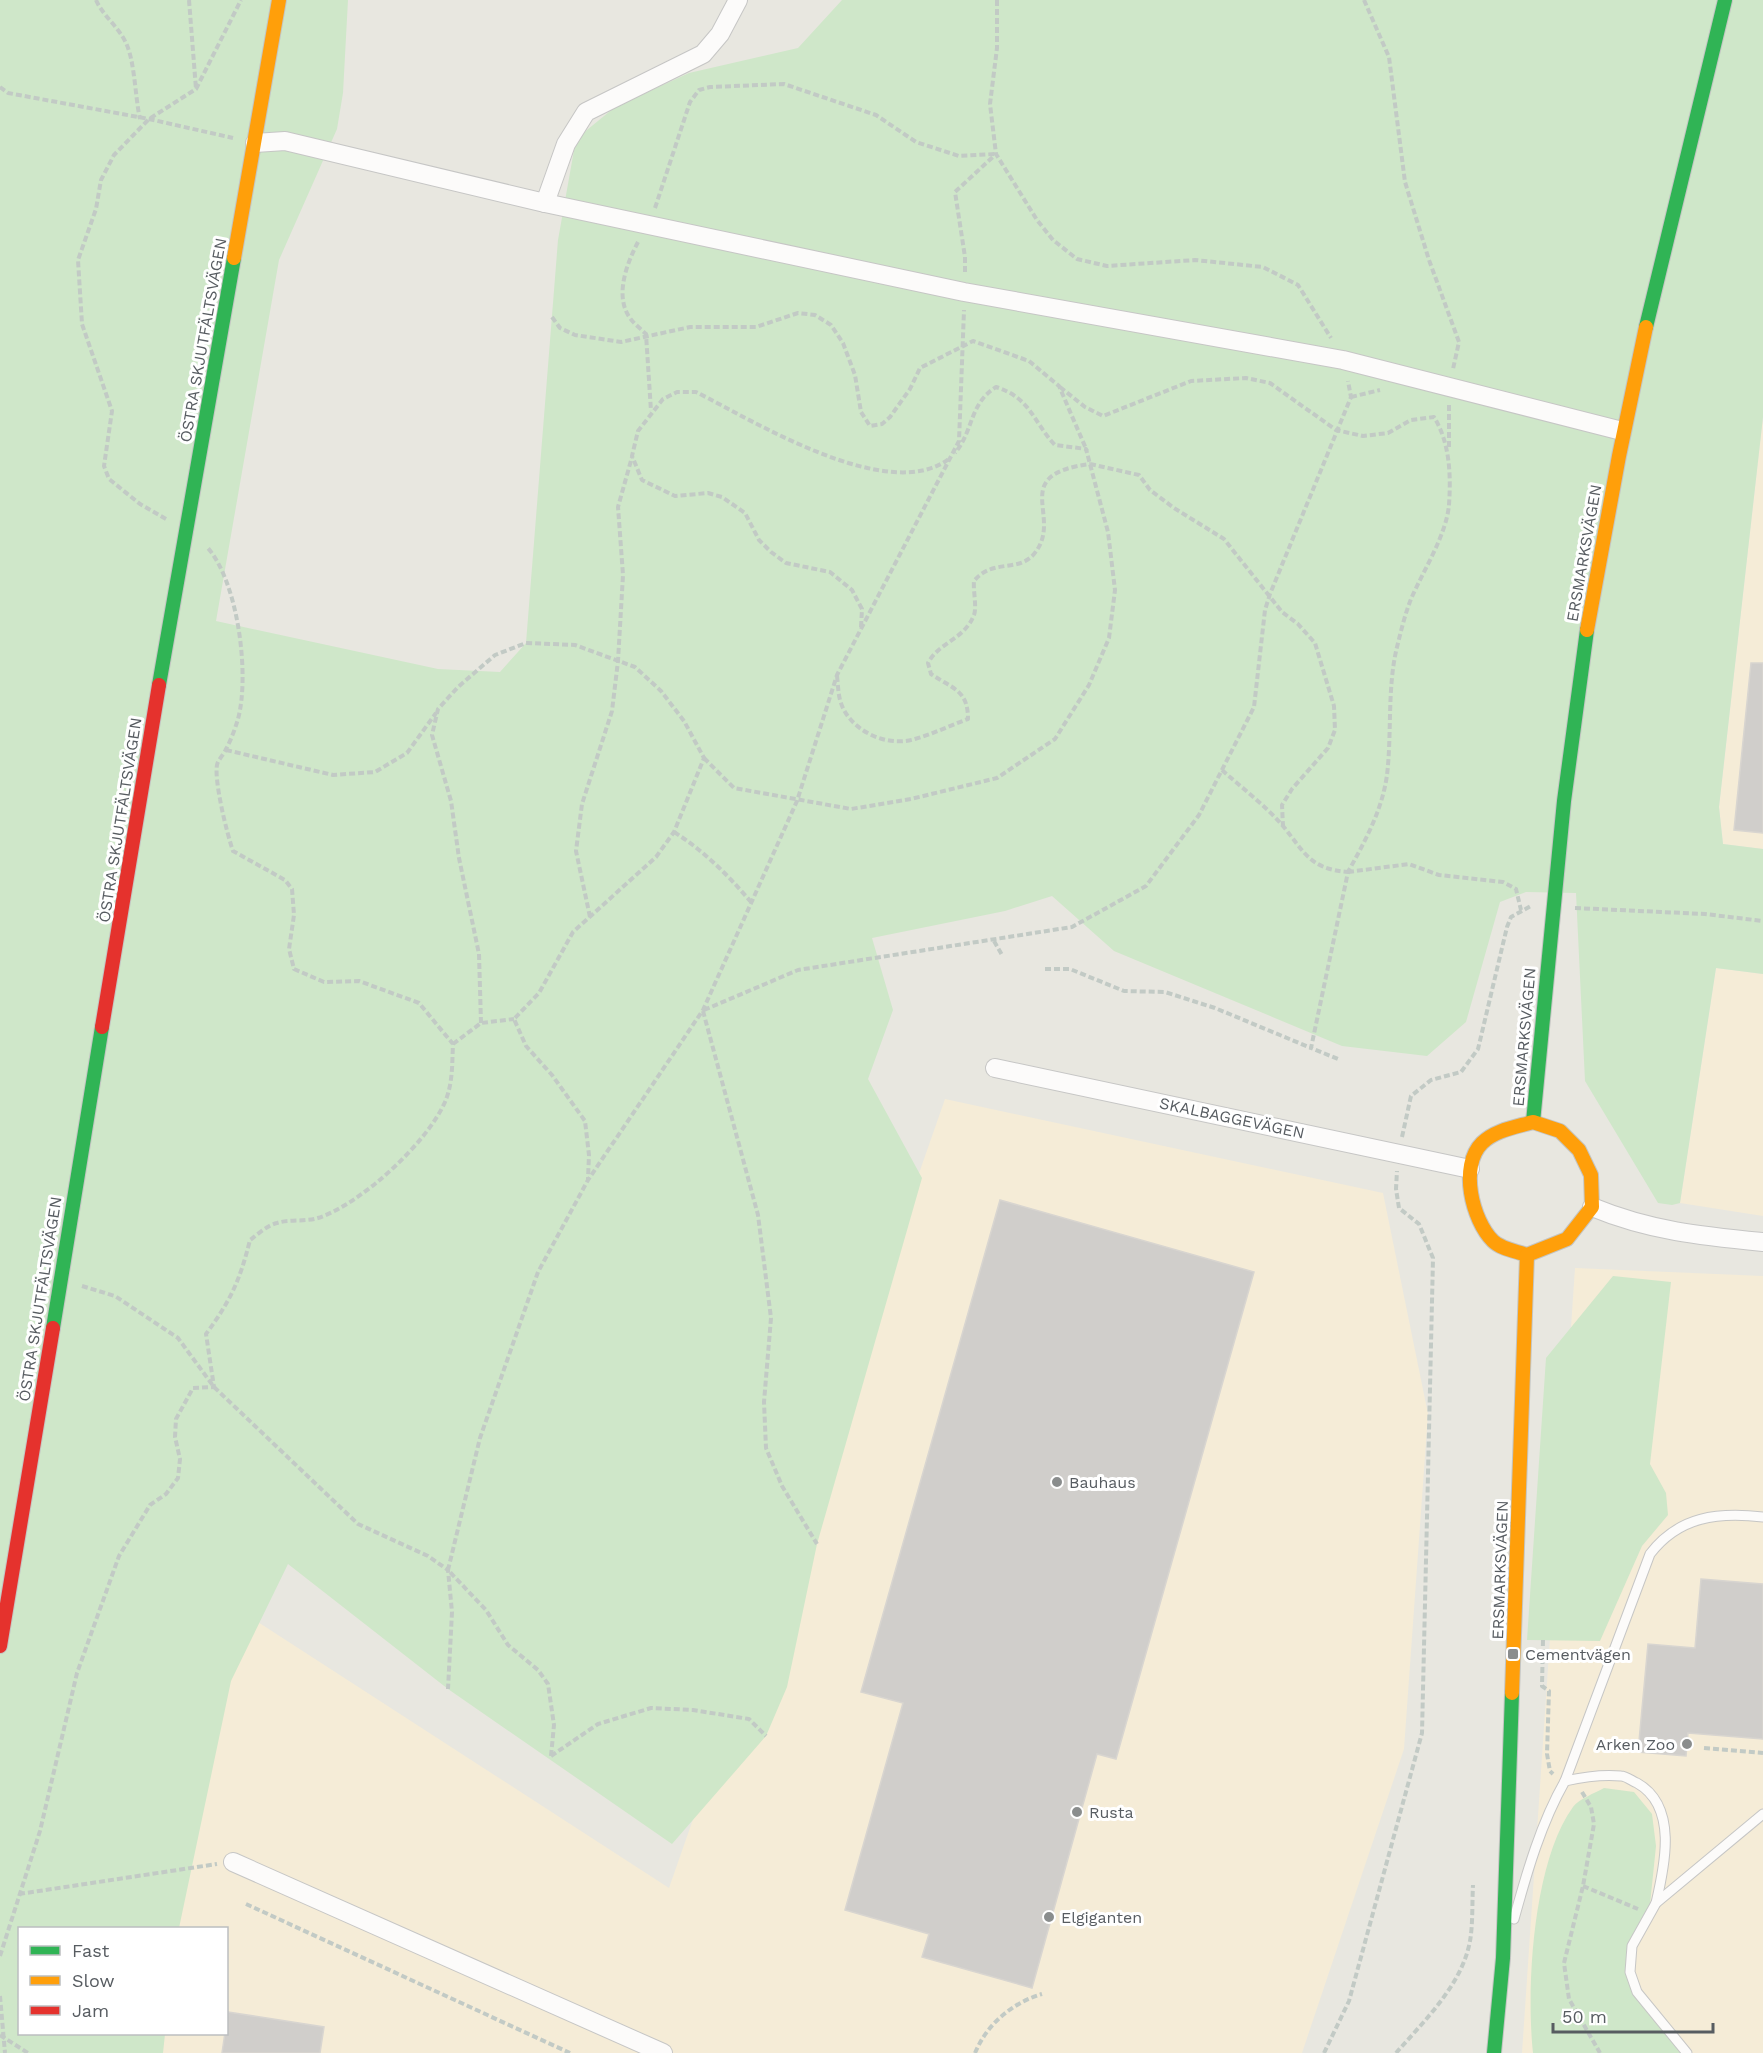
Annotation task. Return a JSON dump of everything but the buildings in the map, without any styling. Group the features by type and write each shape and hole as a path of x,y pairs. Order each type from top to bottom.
{"main road":[{"name":"ÖSTRA SKJUTFÄLTSVÄGEN","path":"0,1646 185,530 279,0"},
{"name":"ERSMARKSVÄGEN","path":"1533,1122 1560,822 1590,612 1622,431 1725,0"},
{"path":"1533,1122 1560,1131 1580,1150 1591,1175 1592,1206 1568,1239 1527,1255 1493,1242 1474,1210 1470,1169 1481,1144 1505,1129 1533,1122"},
{"name":"ERSMARKSVÄGEN","path":"1494,2053 1503,1958 1527,1255"},
{"name":"ERSMARKSVÄGEN","path":"1503,1958 1508,2053"}],"street":[{"path":"545,203 566,144 586,112 703,54 720,34 738,0"},
{"path":"255,143 285,141 545,203 964,292 1343,360 1622,431"},
{"name":"SKALBAGGEVÄGEN","path":"994,1068 1399,1152 1470,1169"},
{"path":"1592,1206 1628,1222 1677,1234 1763,1242"},
{"path":"233,1862 632,2047 663,2053"}],"lane":[{"path":"1503,1958 1529,1866 1556,1797 1565,1781 1650,1554 1663,1536 1700,1519 1722,1515 1763,1517"},
{"path":"1565,1781 1623,1776 1651,1791 1662,1812 1665,1844 1663,1872 1656,1903"},
{"path":"1687,2053 1637,1992 1630,1972 1632,1946 1656,1903 1763,1814"}],"path":[{"path":"96,0 101,12 116,27 127,45 140,119"},
{"path":"189,0 196,89"},
{"path":"214,1387 206,1334 226,1307 239,1281 250,1240 275,1223 318,1218 355,1199 388,1174 420,1138 444,1104 452,1080 453,1044 419,1003 359,981 324,982 294,969 289,949 294,915 292,890 285,880 233,851 226,830 217,765 226,750 237,721 243,693 239,642 230,596 219,564 208,548 185,530 140,504 109,479 104,466 104,452 112,411 85,334 79,300 78,260 96,208 101,180 114,155 149,119 196,89 241,0"},
{"path":"703,1010 798,970 1072,927 1146,886 1199,815 1254,707 1264,610 1351,397 1343,360 1317,313 1298,285 1263,267 1195,260 1107,266 1077,259 1053,240 1036,220 996,154 990,104 997,48 997,0"},
{"path":"1311,1048 1348,872 1369,834 1379,809 1387,775 1396,650 1410,600 1434,550 1449,508 1449,387 1459,342 1429,260 1405,182 1389,57 1364,0"},
{"path":"651,413 646,334 629,317 621,296 632,253 648,225 668,172 690,102 699,90 710,87 784,84 876,116 916,142 959,156 996,154"},
{"path":"0,89 8,93 149,119 255,143"},
{"path":"448,1689 452,1612 448,1570 480,1438 538,1272 588,1180 703,1010 796,801 837,675 959,441 965,257 955,192 996,154"},
{"path":"552,317 560,328 575,335 621,342 646,334 690,327 756,327 798,313 814,315 831,325 843,343 855,375 861,412 870,426 882,424 890,417 910,389 920,368 973,341 1029,361 1085,407 1103,416 1191,381 1246,378 1270,383 1336,430 1363,436 1388,433 1411,420 1434,417 1444,434 1449,461"},
{"path":"226,750 333,775 375,772 407,753 458,687 495,656 526,643 575,645 635,667 661,691 684,721 704,758 734,788 796,801 851,809 912,799 997,778 1054,739 1089,685 1109,638 1115,590 1108,532 1086,449 1059,386"},
{"path":"590,917 576,851 582,804 612,711 618,661 623,575 618,507 638,431 663,399 676,392 696,392 814,452 865,468 916,474 940,466 951,458 963,443 983,395 996,387 1009,391 1023,401 1055,445 1086,449"},
{"path":"1351,397 1381,389"},
{"path":"632,456 642,480 675,496 708,493 722,496 745,513 759,540 786,563 830,572 852,590 862,609 861,628"},
{"path":"837,675 840,701 851,720 870,735 890,741 913,740 968,719 968,705 963,693 931,674 928,663 935,651 965,630 975,612 974,581 982,571 1022,563 1035,554 1042,538 1042,490 1048,479 1068,466 1090,464 1138,475 1150,490 1166,502 1224,539 1270,594 1282,612 1298,624 1315,643 1334,706 1335,730 1328,748 1292,789 1282,805 1283,826"},
{"path":"438,710 432,735 451,801 459,858 479,954 481,1023"},
{"path":"453,1044 481,1023 514,1019 539,993 573,932 656,856 674,832 704,758"},
{"path":"1222,770 1283,826 1295,845 1310,860 1328,870 1348,872 1409,864 1439,875 1503,882 1516,889 1521,910"},
{"path":"674,832 693,844 732,879 751,902"},
{"path":"1324,2053 1349,2001 1422,1732 1433,1258 1419,1224 1400,1208 1396,1189 1399,1152 1411,1096 1431,1080 1461,1072 1478,1049 1507,927 1511,917 1532,906"},
{"path":"1572,908 1704,914 1763,921"},
{"path":"994,941 1002,955"},
{"path":"1045,969 1070,969 1124,991 1165,992 1215,1008 1338,1059"},
{"path":"703,1010 758,1215 771,1318 764,1402 766,1448 782,1486 817,1544"},
{"path":"514,1019 526,1046 552,1075 585,1121 589,1155 588,1180"},
{"path":"60,1280 115,1296 178,1338 214,1387 358,1524 428,1557 448,1570 486,1610 508,1645 538,1670 548,1684 554,1725 551,1756 598,1724 651,1708 693,1710 749,1719 766,1736"},
{"path":"0,1956 40,1831 77,1673 119,1557 150,1505 166,1494 178,1478 180,1459 175,1437 176,1419 182,1404 192,1388 214,1387"},
{"path":"1543,1640 1542,1686 1550,1691 1547,1754 1550,1771 1582,1792 1591,1807 1594,1824 1583,1886 1564,1963 1569,2000 1600,2053"},
{"path":"1704,1748 1763,1752"},
{"path":"19,1894 233,1862"},
{"path":"1396,2053 1447,1992 1465,1960 1470,1940 1473,1885"},
{"path":"1583,1886 1649,1914"},
{"path":"246,1904 570,2053"},
{"path":"975,2053 983,2033 1021,2000 1042,1994"},
{"path":"0,1996 5,2053"},
{"path":"2,2037 28,2053"}],"shaded area":[{"path":"1763,417 1763,849 1723,844 1719,807"},
{"path":"1716,968 1763,974 1763,1216 1680,1203"},
{"path":"945,1099 1383,1193 1428,1414 1404,1749 1302,2053 50,2053 55,2035 228,2035 228,1927 87,1927 193,1580 669,1888"},
{"path":"1575,1268 1763,1276 1763,2053 1522,2053"}],"green space":[{"path":"0,0 348,0 343,93 337,129 279,260 216,621 438,669 500,672 526,643 558,240 576,139 615,107 689,73 798,48 842,0 1763,0 1763,417 1719,807 1723,844 1763,849 1763,974 1716,968 1680,1203 1672,1205 1658,1203 1585,1081 1576,893 1526,892 1500,902 1466,1022 1427,1056 1342,1046 1114,951 1052,896 1005,911 872,938 893,1010 868,1079 922,1178 817,1544 787,1687 766,1736 672,1844 448,1689 288,1564 231,1681 179,1927 18,1927 18,2035 165,2035 163,2053 0,2053"},
{"path":"1613,1276 1671,1282 1650,1464 1666,1493 1668,1515 1642,1546 1600,1641 1527,1640 1546,1358"},
{"path":"1604,1788 1634,1792 1652,1814 1656,1846 1649,1914 1632,1946 1630,1972 1637,1992 1687,2053 1533,2053 1532,1961 1535,1926 1549,1859 1573,1807"}],"traffic: fast":[{"path":"1646,327 1725,0"},
{"path":"159,685 234,258"},
{"path":"1533,1122 1564,801 1587,630"},
{"path":"53,1328 102,1027"},
{"path":"1494,2053 1503,1958 1512,1693"}],"traffic: slow":[{"path":"234,258 279,0"},
{"path":"1587,630 1619,456 1646,327"},
{"path":"1533,1122 1560,1131 1579,1150 1591,1175 1592,1207 1567,1239 1527,1255 1500,1246 1486,1232 1474,1207 1470,1179 1471,1165 1482,1143 1499,1132 1533,1122"},
{"path":"1512,1693 1527,1255"}],"traffic: jam":[{"path":"102,1027 159,685"},
{"path":"0,1646 53,1328"}],"place":[{"name":"Bauhaus","path":"1057,1482"},
{"name":"Cementvägen","path":"1513,1654"},
{"name":"Arken Zoo","path":"1687,1744"},
{"name":"Rusta","path":"1077,1812"},
{"name":"Elgiganten","path":"1049,1917"}]}
